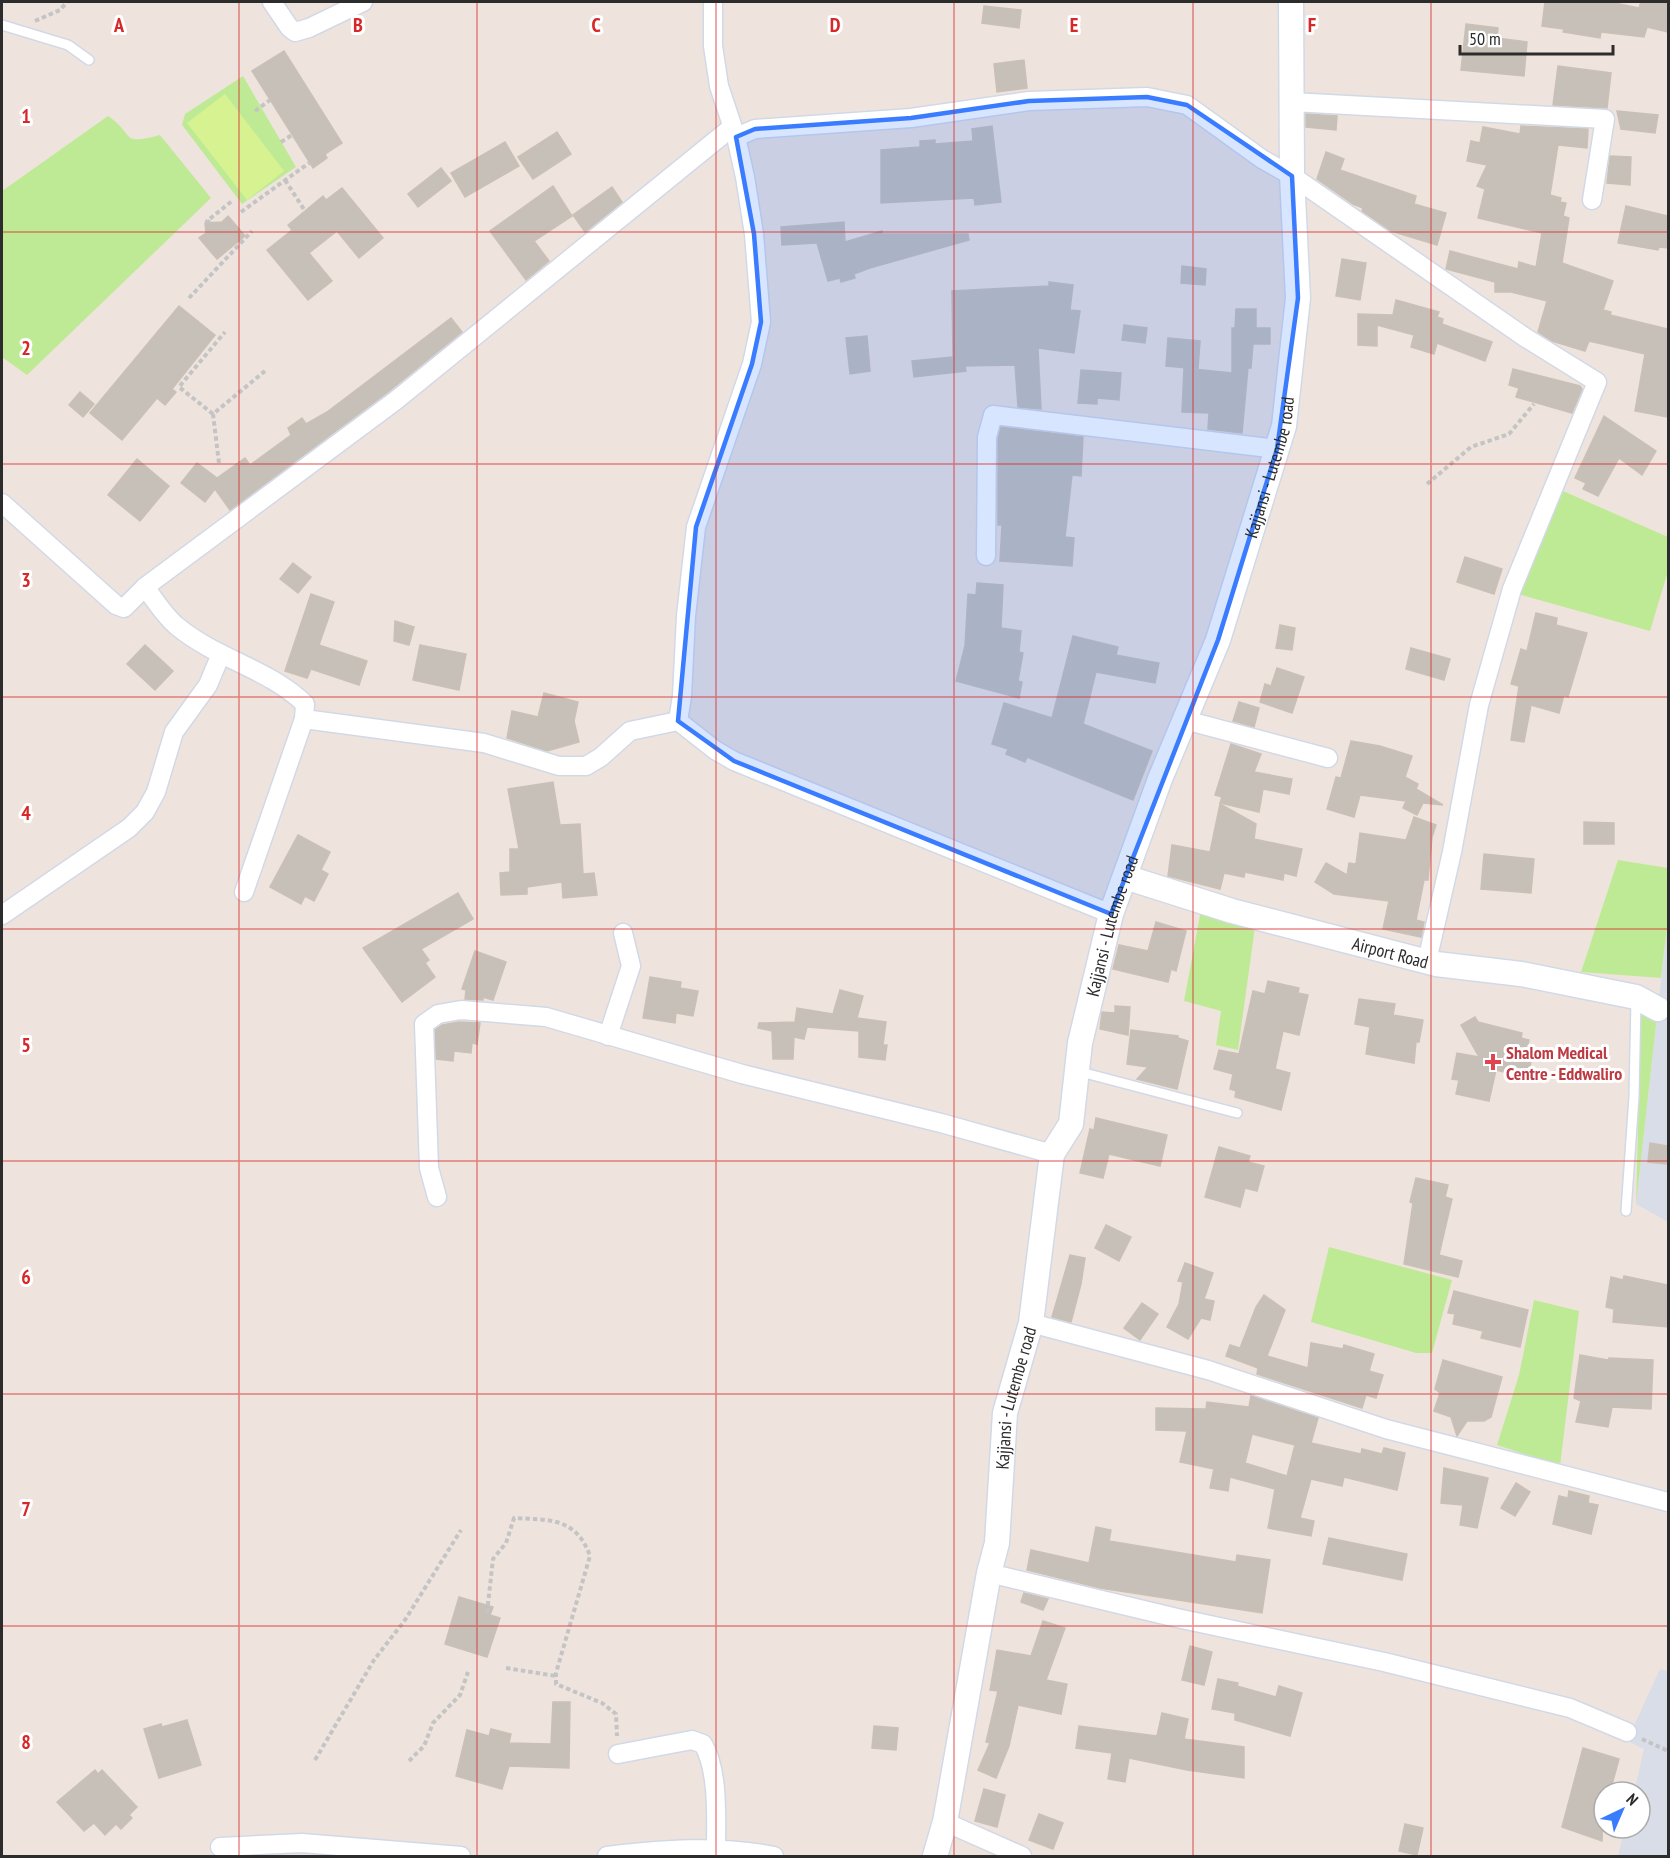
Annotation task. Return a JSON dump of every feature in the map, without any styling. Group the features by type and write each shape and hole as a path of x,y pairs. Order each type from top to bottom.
{"street":[{"path":"272,2 295,32 309,28 363,2"},
{"path":"678,721 696,527 752,364 761,322 754,234 734,132 717,76 713,46 712,2"},
{"name":"Kajjansi - Lutembe road","path":"935,1857 945,1822 989,1573 997,1543 1005,1413 1031,1323 1052,1154 1071,1124 1080,1043 1111,914 1160,779 1218,640 1284,426 1298,298 1292,176 1291,2"},
{"path":"2,503 116,605 124,608 145,587 395,400 734,132 911,118 1029,101 1147,97 1187,105 1262,159 1292,176 1526,338 1597,382 1509,599 1479,705 1452,852 1427,962"},
{"path":"1292,102 1605,119 1592,200"},
{"path":"986,556 987,437 993,415 1277,449"},
{"path":"145,587 177,626 221,654 288,687 305,705 304,719 244,892"},
{"path":"2,915 129,828 145,812 156,792 174,732 208,685 221,654"},
{"path":"304,719 484,743 559,766 586,766 601,757 630,731 678,721 715,750 744,766 1111,914"},
{"path":"1185,720 1328,758"},
{"name":"Airport Road","path":"1125,877 1232,911 1427,962 1521,974 1636,997 1658,1009"},
{"path":"608,1036 631,966 623,933"},
{"path":"437,1197 429,1168 425,1021 438,1014 453,1011 546,1017 742,1074 940,1122 1052,1154"},
{"path":"1031,1323 1209,1370 1386,1429 1668,1502"},
{"path":"989,1573 1177,1618 1384,1662 1570,1707 1627,1732"},
{"path":"618,1754 692,1740 703,1744 709,1758 714,1786 716,1850"},
{"path":"945,1822 1022,1857"},
{"path":"220,1847 302,1843 461,1857"},
{"path":"607,1857 661,1849 742,1850 774,1857"}],"lane":[{"path":"2,25 68,45 89,60"},
{"path":"1626,1211 1634,1097 1636,997"},
{"path":"1077,1071 1237,1113"}],"path":[{"path":"18,28 60,10 67,2"},
{"path":"255,111 270,100"},
{"path":"281,142 292,135"},
{"path":"241,212 309,163"},
{"path":"285,180 305,211"},
{"path":"210,223 207,221 232,201"},
{"path":"189,298 252,231"},
{"path":"219,464 213,414 179,387 225,332"},
{"path":"213,414 265,370"},
{"path":"1427,483 1472,447 1509,434 1534,404"},
{"path":"487,1613 493,1559 506,1544 514,1518 558,1520 584,1540 590,1556 556,1676 556,1684 602,1703 616,1714 618,1754"},
{"path":"315,1760 374,1660 405,1620 461,1530"},
{"path":"506,1668 556,1676"},
{"path":"409,1761 424,1746 433,1723 460,1695 468,1672"},
{"path":"1627,1732 1668,1750"}],"highlighted area":[{"path":"1147,97 1187,105 1202,113 1292,176 1298,298 1277,449 1218,640 1111,914 734,761 678,721 696,527 752,364 761,322 754,234 736,137 755,129 911,118 1029,101"}],"shaded area":[{"path":"1668,919 1668,1222 1636,1204"},
{"path":"1660,1669 1668,1671 1668,1856 1618,1856 1622,1840 1652,1840 1652,1780 1637,1780 1644,1749 1627,1741"}],"green space":[{"path":"243,76 296,167 242,204 182,125 185,114"},
{"path":"225,94 284,171 247,200 187,123"},
{"path":"108,116 133,139 160,135 211,198 27,375 2,357 2,191"},
{"path":"1563,491 1668,537 1668,571 1650,631 1518,594"},
{"path":"1618,860 1668,868 1668,919 1661,978 1581,972"},
{"path":"1201,910 1255,927 1238,1050 1216,1045 1221,1011 1184,1001"},
{"path":"1641,1012 1657,1016 1636,1204"},
{"path":"1329,1247 1452,1280 1432,1353 1416,1353 1311,1322"},
{"path":"1534,1300 1579,1311 1560,1466 1497,1445 1519,1375"}],"building":[{"path":"1545,2 1610,2 1639,8 1641,2 1668,2 1668,32 1647,27 1644,37 1601,32 1600,38 1563,32 1564,29 1542,26"},
{"path":"984,6 1021,10 1019,28 982,23"},
{"path":"1466,24 1498,28 1497,38 1527,42 1524,76 1461,70"},
{"path":"284,51 342,143 325,154 327,158 313,168 252,71"},
{"path":"1024,60 1027,88 997,92 994,64"},
{"path":"1558,66 1611,73 1607,108 1553,105"},
{"path":"1617,111 1658,115 1655,133 1621,129"},
{"path":"1306,114 1337,116 1336,130 1306,127"},
{"path":"992,126 1001,202 975,205 974,198 881,203 881,150 920,147 920,141 935,140 935,144 973,141 972,129"},
{"path":"1521,126 1588,129 1587,148 1558,145 1550,195 1561,198 1560,202 1566,203 1563,216 1569,218 1562,263 1613,281 1603,310 1611,312 1610,315 1668,329 1668,417 1635,411 1645,354 1589,341 1585,351 1552,341 1538,332 1547,301 1511,292 1495,292 1495,282 1446,269 1450,251 1518,269 1519,262 1536,267 1542,233 1478,218 1485,189 1477,186 1487,165 1467,161 1471,141 1480,143 1483,127 1520,134"},
{"path":"557,132 571,154 533,179 518,157"},
{"path":"505,142 519,166 465,197 451,173"},
{"path":"1326,152 1344,159 1340,170 1416,196 1414,204 1446,213 1437,245 1391,231 1362,211 1363,208 1353,204 1317,179"},
{"path":"1610,156 1631,157 1630,185 1607,183"},
{"path":"441,168 451,181 418,207 408,194"},
{"path":"553,186 572,216 534,241 549,261 526,280 490,231"},
{"path":"612,187 622,202 585,232 573,215"},
{"path":"342,188 383,238 359,258 337,231 309,253 332,281 308,300 267,250 292,230 288,225 323,196 326,200"},
{"path":"1626,206 1668,216 1668,248 1659,247 1658,250 1618,243"},
{"path":"228,216 245,236 217,259 199,238 206,233 205,223 222,222"},
{"path":"844,222 845,242 882,231 882,234 968,234 969,240 870,268 854,274 855,278 841,282 840,278 828,281 817,243 782,245 781,227"},
{"path":"1342,259 1366,263 1360,300 1336,296"},
{"path":"1182,266 1206,269 1205,285 1181,283"},
{"path":"1049,282 1073,285 1070,310 1080,311 1074,353 1038,348 1041,409 1018,407 1015,365 965,366 966,371 914,377 912,361 953,357 952,291 1049,286"},
{"path":"1396,300 1439,312 1437,317 1443,319 1442,324 1492,342 1485,361 1437,343 1434,354 1411,347 1414,335 1377,325 1377,346 1358,345 1358,314 1393,315"},
{"path":"179,306 215,335 172,389 176,392 165,405 157,398 122,440 90,413"},
{"path":"1236,309 1256,309 1256,328 1270,328 1270,344 1253,344 1251,368 1248,368 1242,433 1208,429 1209,413 1182,412 1184,368 1232,373 1232,328 1235,328"},
{"path":"451,318 462,332 388,392 230,510 215,489 205,502 181,483 197,463 217,478 245,458 250,465 291,435 288,428 302,418 306,424 327,412"},
{"path":"1124,325 1147,328 1145,343 1122,340"},
{"path":"867,336 870,371 850,374 846,338"},
{"path":"1168,338 1200,341 1198,369 1166,366"},
{"path":"1513,369 1580,386 1582,389 1572,413 1516,397 1519,388 1509,385"},
{"path":"1081,370 1121,373 1119,400 1097,398 1097,404 1078,403"},
{"path":"80,392 94,404 83,417 69,405"},
{"path":"1604,416 1656,451 1642,475 1619,458 1598,496 1583,489 1586,483 1575,478"},
{"path":"1001,427 1083,437 1081,476 1072,475 1065,537 1074,538 1072,566 1000,561 1002,525 998,525 998,439"},
{"path":"137,459 169,486 140,521 108,495"},
{"path":"1465,557 1502,569 1494,594 1457,582"},
{"path":"293,563 311,577 298,593 280,579"},
{"path":"977,583 1003,585 1001,628 1021,631 1019,652 1023,653 1018,681 1022,682 1019,698 956,681 965,646 968,594 976,595"},
{"path":"311,594 334,602 319,645 367,661 359,685 311,669 307,678 285,671"},
{"path":"1536,613 1557,618 1556,625 1587,633 1568,697 1564,695 1559,713 1531,705 1524,742 1511,740 1519,686 1511,684 1521,649 1527,651"},
{"path":"395,621 414,627 409,645 394,641"},
{"path":"1280,625 1295,628 1292,650 1276,648"},
{"path":"1073,636 1118,647 1116,655 1159,663 1155,683 1096,672 1083,724 1152,751 1133,800 1027,757 1025,762 1006,754 1008,749 992,744 1004,703 1052,718"},
{"path":"145,645 173,671 155,690 127,664"},
{"path":"420,645 466,654 459,690 413,680"},
{"path":"1411,648 1450,659 1444,680 1406,669"},
{"path":"1277,668 1304,677 1292,713 1260,702 1265,684 1271,686"},
{"path":"544,693 578,702 574,721 579,742 547,751 507,738 512,711 538,717"},
{"path":"1239,702 1259,708 1254,727 1233,721"},
{"path":"1351,741 1380,746 1412,756 1405,777 1418,784 1416,789 1443,805 1423,803 1417,815 1403,808 1406,801 1360,795 1354,817 1327,809 1336,777 1341,778"},
{"path":"1231,744 1261,754 1254,772 1292,779 1289,794 1263,789 1259,812 1220,803 1222,797 1215,795"},
{"path":"553,782 560,825 580,824 583,874 594,873 597,895 563,898 562,882 527,887 527,894 501,895 500,873 510,872 510,849 519,849 508,789"},
{"path":"1220,804 1256,824 1254,839 1302,849 1296,876 1284,873 1283,880 1245,872 1244,877 1224,873 1220,889 1168,876 1172,845 1210,852"},
{"path":"1414,817 1436,825 1432,837 1428,880 1424,880 1416,920 1424,922 1421,937 1383,929 1389,901 1334,894 1315,882 1326,863 1347,875 1349,863 1356,864 1360,833 1406,840"},
{"path":"1584,822 1614,823 1614,844 1584,844"},
{"path":"298,835 330,852 321,870 328,874 314,901 305,896 301,904 270,887"},
{"path":"1484,854 1534,859 1531,893 1481,889"},
{"path":"458,893 473,919 421,949 429,960 425,963 435,977 402,1002 363,948"},
{"path":"1156,922 1186,931 1176,971 1171,969 1168,982 1113,969 1119,945 1148,951"},
{"path":"475,951 506,962 493,1000 483,997 483,1000 465,999 466,990 462,989"},
{"path":"650,977 681,982 680,988 698,991 693,1016 676,1013 675,1023 643,1018"},
{"path":"1268,981 1299,988 1298,993 1308,995 1299,1035 1283,1031 1275,1069 1290,1073 1281,1110 1235,1097 1236,1091 1230,1089 1233,1074 1214,1069 1219,1050 1239,1054 1253,991 1265,994"},
{"path":"840,990 863,996 857,1018 886,1022 883,1045 887,1045 885,1060 859,1057 859,1031 807,1027 804,1039 794,1037 793,1059 773,1059 772,1031 758,1028 759,1023 795,1022 797,1008 833,1014"},
{"path":"1359,999 1395,1004 1393,1015 1423,1020 1419,1042 1416,1042 1414,1063 1366,1054 1370,1027 1355,1024"},
{"path":"1115,1006 1130,1007 1128,1035 1100,1029 1102,1012 1115,1013"},
{"path":"1475,1017 1478,1022 1522,1033 1521,1038 1529,1040 1527,1048 1534,1050 1527,1078 1496,1070 1489,1101 1456,1094 1459,1080 1452,1079 1457,1053 1479,1057 1461,1025"},
{"path":"459,1022 480,1023 477,1044 472,1043 471,1053 454,1051 453,1061 436,1059 435,1030 442,1025"},
{"path":"1131,1030 1178,1036 1188,1041 1177,1089 1137,1079 1148,1067 1127,1064"},
{"path":"1096,1118 1167,1135 1160,1166 1109,1154 1103,1178 1080,1173 1090,1129 1094,1130"},
{"path":"1650,1143 1668,1146 1666,1164 1648,1162"},
{"path":"1219,1147 1250,1156 1248,1162 1264,1166 1257,1191 1245,1188 1240,1207 1205,1197"},
{"path":"1416,1178 1448,1185 1445,1197 1452,1199 1439,1255 1462,1261 1458,1277 1404,1264 1413,1203 1410,1202"},
{"path":"1106,1225 1131,1237 1119,1261 1095,1248"},
{"path":"1070,1255 1085,1258 1071,1322 1052,1317"},
{"path":"1185,1263 1213,1273 1204,1299 1214,1301 1210,1320 1201,1318 1188,1339 1167,1327 1179,1304 1183,1282 1178,1281"},
{"path":"1624,1276 1668,1285 1668,1327 1613,1322 1614,1309 1606,1307 1611,1277 1623,1280"},
{"path":"1454,1291 1528,1310 1520,1347 1481,1338 1483,1331 1453,1324 1455,1314 1448,1313"},
{"path":"1264,1295 1285,1310 1267,1356 1308,1368 1311,1343 1343,1349 1344,1345 1374,1354 1369,1371 1383,1375 1376,1398 1366,1395 1362,1408 1257,1374 1258,1368 1226,1356 1230,1345 1240,1348 1256,1307"},
{"path":"1142,1303 1158,1314 1140,1340 1124,1328"},
{"path":"1580,1355 1608,1360 1609,1358 1653,1360 1651,1409 1612,1407 1608,1427 1576,1422 1581,1401 1574,1398"},
{"path":"1443,1360 1502,1377 1491,1417 1484,1421 1467,1421 1457,1436 1451,1417 1434,1411 1440,1393 1435,1389"},
{"path":"1251,1396 1318,1418 1311,1443 1361,1454 1362,1449 1382,1454 1384,1448 1405,1453 1397,1490 1344,1477 1342,1486 1311,1479 1300,1518 1314,1521 1311,1536 1268,1528 1275,1489 1230,1477 1228,1491 1210,1488 1214,1469 1180,1462 1187,1431 1156,1430 1156,1408 1206,1409 1207,1402 1249,1407","holes":["1252,1434 1295,1445 1287,1476 1245,1463"]},
{"path":"1444,1468 1488,1478 1477,1528 1460,1525 1463,1505 1441,1503"},
{"path":"1516,1483 1530,1492 1515,1516 1501,1508"},
{"path":"1569,1491 1589,1496 1588,1503 1598,1505 1591,1534 1553,1524 1559,1496 1568,1498"},
{"path":"1096,1527 1111,1530 1109,1541 1236,1562 1237,1555 1270,1560 1262,1613 1100,1588 1027,1570 1031,1550 1089,1563"},
{"path":"1329,1538 1407,1554 1402,1580 1323,1564"},
{"path":"1024,1593 1048,1599 1043,1610 1021,1602"},
{"path":"459,1597 493,1607 490,1615 500,1618 487,1657 445,1644"},
{"path":"1043,1621 1065,1628 1046,1680 1067,1684 1061,1714 1018,1705 1009,1746 996,1778 978,1770 990,1743 986,1742 998,1691 990,1690 997,1650 1031,1656"},
{"path":"1190,1646 1212,1652 1204,1685 1182,1680"},
{"path":"1218,1679 1238,1683 1237,1686 1276,1697 1279,1686 1302,1693 1290,1736 1235,1720 1235,1713 1212,1709"},
{"path":"553,1702 570,1702 569,1768 509,1766 502,1789 456,1776 467,1730 489,1736 491,1729 511,1734 509,1743 551,1744"},
{"path":"1162,1713 1188,1719 1184,1739 1244,1747 1244,1778 1187,1770 1129,1758 1125,1782 1108,1779 1112,1753 1076,1748 1079,1726 1157,1736"},
{"path":"187,1720 201,1765 159,1778 144,1729"},
{"path":"874,1726 898,1728 896,1750 872,1748"},
{"path":"1583,1748 1619,1759 1613,1780 1592,1780 1592,1838 1562,1827"},
{"path":"95,1770 98,1774 102,1770 137,1807 129,1815 132,1818 121,1829 116,1824 105,1835 94,1823 84,1831 57,1802"},
{"path":"984,1789 1005,1795 997,1827 975,1821"},
{"path":"1039,1814 1063,1823 1053,1849 1029,1840"},
{"path":"1405,1824 1423,1828 1417,1855 1399,1851"}],"place":[{"name":"Shalom Medical Centre - Eddwaliro","path":"1493,1062"}]}
